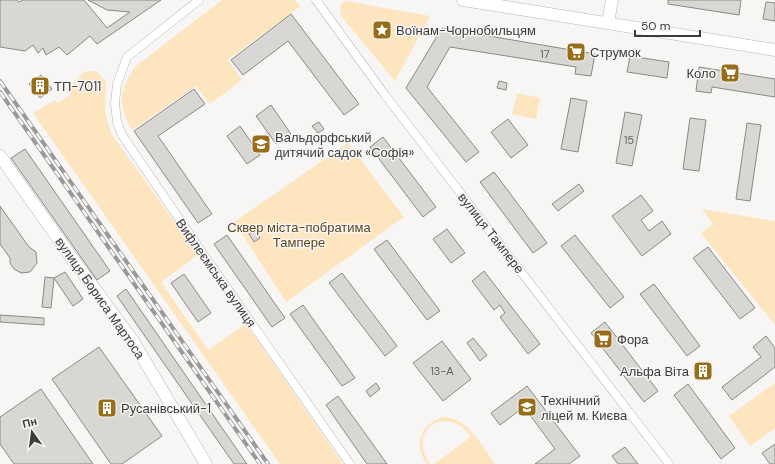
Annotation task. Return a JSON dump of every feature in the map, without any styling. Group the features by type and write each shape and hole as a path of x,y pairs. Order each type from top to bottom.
{"main road":[{"path":"463,0 775,50"},
{"path":"608,23 612,0"},
{"name":"вулиця Бориса Мартоса","path":"0,156 133,341 206,464"}],"street":[{"name":"Вифлеємська вулиця","path":"199,0 127,57 117,84 115,103 117,122 122,135 350,464"},
{"name":"вулиця Тампере","path":"316,0 385,95 669,464"}],"green space":[{"path":"222,0 294,0 301,6 228,60 242,80 210,104 196,86 132,130 124,113 122,98 126,83 136,66"},
{"path":"346,1 430,16 395,81 341,16 340,5"},
{"path":"96,71 106,81 105,112 111,133 198,255 161,282 208,350 246,324 343,464 280,464 33,113 55,100 58,103 71,94 66,89 84,72"},
{"path":"517,93 540,98 536,119 512,114"},
{"name":"Сквер міста-побратима Тампере","path":"348,143 404,217 286,302 234,222"},
{"path":"702,209 775,221 775,325 701,233 713,224"},
{"path":"775,383 775,428 750,446 729,416"},
{"path":"443,417 460,422 467,427 474,434 495,464 434,464 471,437 461,427 451,422 441,421 432,425 426,431 423,441 424,452 430,464 427,464 420,450 421,436 429,425 435,420"}],"building":[{"path":"0,0 17,0 19,2 23,0 84,0 107,28 130,12 107,10 88,0 161,0 97,44 90,36 67,55 59,47 46,55 43,48 38,53 33,45 25,51 0,47"},
{"path":"668,0 741,0 739,15 668,4"},
{"path":"766,2 775,3 775,21 763,19"},
{"path":"291,14 359,104 344,115 288,41 243,75 231,60"},
{"path":"442,28 595,54 591,76 575,74 576,67 450,47 427,87 479,152 466,162 406,88"},
{"path":"630,56 669,62 667,78 627,72"},
{"path":"699,67 775,79 775,97 712,87 711,93 696,91"},
{"name":"ТП-7011","path":"41,75 52,89 40,98 29,84"},
{"path":"499,81 507,83 506,90 497,88"},
{"path":"194,89 205,104 158,136 212,214 198,223 134,131"},
{"path":"571,98 587,101 578,152 561,149"},
{"path":"271,105 291,134 276,144 256,116"},
{"path":"625,112 642,115 632,166 616,163"},
{"path":"690,118 706,120 699,171 683,169"},
{"path":"508,119 528,145 511,158 491,132"},
{"path":"319,122 324,129 318,133 312,126"},
{"path":"747,123 761,125 750,201 736,199"},
{"path":"240,126 260,155 247,164 227,136"},
{"path":"383,137 436,207 423,217 370,147"},
{"path":"25,149 110,271 97,280 11,158"},
{"path":"494,172 547,243 533,253 480,182"},
{"path":"579,184 584,191 558,211 552,204"},
{"path":"641,195 653,211 641,220 649,231 662,221 671,234 642,256 612,216"},
{"path":"0,206 29,247 36,252 37,263 30,272 21,273 14,269 10,263 10,258 0,244"},
{"path":"447,229 465,253 451,263 433,239"},
{"path":"256,230 260,238 254,242 249,234"},
{"path":"227,235 285,318 272,327 214,244"},
{"path":"575,235 624,297 610,308 561,246"},
{"path":"387,240 440,311 427,320 374,249"},
{"path":"708,247 755,308 740,319 693,258"},
{"path":"484,271 540,344 528,354 500,317 505,313 500,305 494,310 472,281"},
{"path":"65,272 83,299 73,306 54,278"},
{"path":"342,273 397,346 385,356 329,283"},
{"path":"184,274 211,313 198,322 171,283"},
{"path":"45,277 54,278 51,308 42,307"},
{"path":"654,284 700,346 687,356 640,294"},
{"path":"126,289 247,464 234,464 117,296"},
{"path":"303,305 355,378 342,386 290,314"},
{"path":"0,315 44,318 44,325 0,322"},
{"path":"605,322 658,391 644,402 591,333"},
{"path":"766,336 775,348 775,367 732,400 722,387 761,357 753,347"},
{"path":"473,338 487,355 480,361 467,343"},
{"path":"442,341 471,379 443,401 413,363"},
{"name":"Русанівський-1","path":"99,347 162,436 122,464 111,464 52,379"},
{"name":"Альфа Віта","path":"707,362 712,370 700,379 695,372"},
{"path":"376,383 380,389 370,397 366,391"},
{"path":"688,384 735,448 721,459 674,395"},
{"path":"527,386 580,456 569,464 535,464 555,449 524,407 500,425 491,413"},
{"path":"41,389 93,464 14,464 0,444 0,417"},
{"path":"338,396 387,464 367,464 326,405"},
{"path":"775,444 775,464 770,464 762,453"},
{"path":"625,447 638,464 618,464 612,456"}],"railway":[{"path":"0,81 268,464"},
{"path":"0,92 260,464"}],"place":[{"name":"Воїнам-Чорнобильцям","path":"382,30"},
{"name":"Струмок","path":"576,52"},
{"name":"Коло","path":"730,73"},
{"name":"ТП-7011","path":"40,86"},
{"name":"Вальдорфський дитячий садок «Софія»","path":"261,144"},
{"name":"Фора","path":"603,339"},
{"name":"Альфа Віта","path":"703,371"},
{"name":"Технічний ліцей м. Києва","path":"527,407"},
{"name":"Русанівський-1","path":"107,408"}]}
